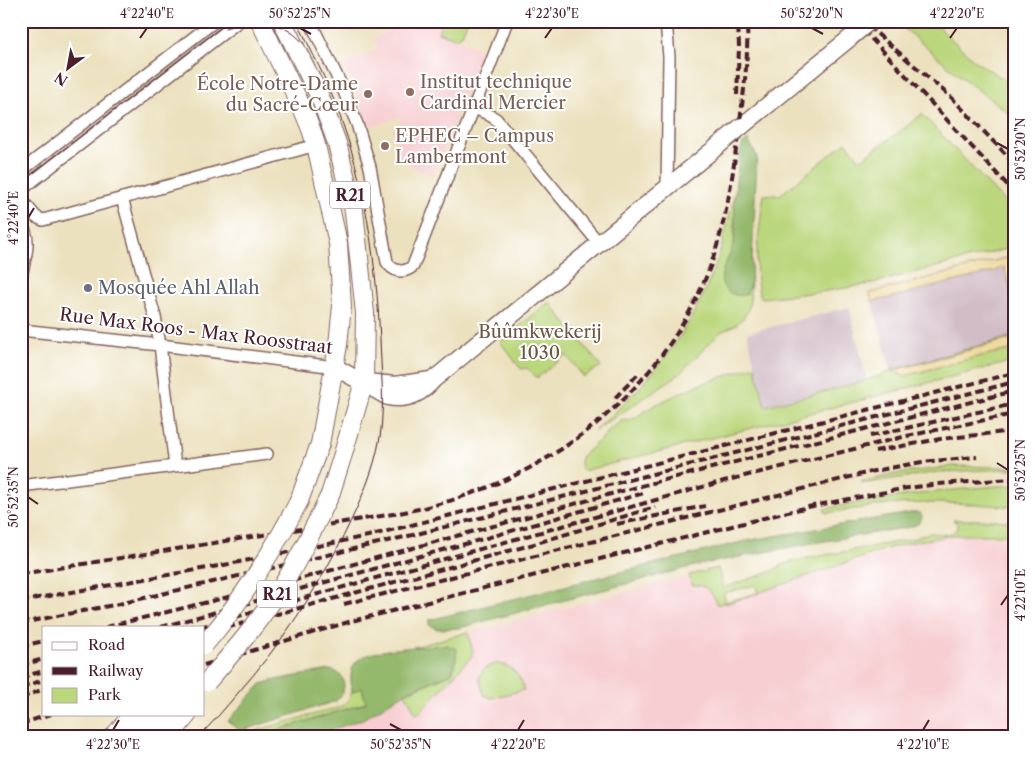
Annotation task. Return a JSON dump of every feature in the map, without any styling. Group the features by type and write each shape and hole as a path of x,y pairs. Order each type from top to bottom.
{"main road":[{"name":"R21","path":"205,644 240,601 256,577 273,551 299,501 320,444 335,367 342,306 338,243 316,145 304,112 260,21"},
{"name":"R21","path":"205,685 242,641 287,579 330,495 364,382 365,313 354,211 337,142 320,97 282,21"},
{"path":"113,737 131,716"},
{"path":"131,737 149,716"},
{"path":"150,737 168,716"},
{"path":"171,734 186,716"}],"street":[{"path":"21,171 215,21"},
{"path":"21,190 239,21"},
{"path":"310,21 343,89 357,124 371,174 387,262 396,271 406,270 413,266 507,21"},
{"path":"666,21 669,57 667,187"},
{"name":"Rue Max Roos - Max Roosstraat","path":"21,330 335,367 364,382 383,395 396,399 409,397 424,390 433,380 598,242 870,21"},
{"path":"474,108 496,119 598,242"},
{"path":"21,199 36,218 43,220 316,145"},
{"path":"122,198 155,317 176,466"},
{"path":"21,224 27,232 28,239 21,277"},
{"path":"21,486 268,454"}],"shaded area":[{"name":"Institut technique Cardinal Mercier","path":"384,21 443,21 439,32 482,49 434,175 409,165 412,154 400,157 392,128 399,128 401,132 403,131 399,117 369,127 343,65 378,49 373,39 389,31"},
{"path":"1002,258 1014,304 1014,336 891,370 870,293"},
{"path":"849,307 867,380 765,406 747,333"},
{"path":"956,535 1014,538 1014,737 255,737 366,703 399,651 718,568 726,602 917,542"}],"green space":[{"path":"443,21 467,21 462,35 458,39 438,32"},
{"path":"896,21 932,21 975,61 1014,86 1014,117 956,73"},
{"path":"922,114 1014,212 1014,247 869,284 820,292 762,298 757,279 757,264 764,195 780,195 846,142 860,160"},
{"path":"748,140 757,158 751,281 747,294 739,296 726,290 721,278 732,250 737,174 742,145"},
{"path":"735,192 734,245 728,259 749,289 751,281 748,311 737,324 721,332 678,375 594,431 649,376 680,336 693,314 705,291 718,257"},
{"name":"Bûûmkwekerij 1030","path":"549,302 601,366 584,377 566,355 537,378 527,368 521,369 500,342"},
{"path":"1014,336 1014,340 1005,340 893,371 905,376 1014,349 1014,361 583,471 580,463 581,457 621,421 631,420 655,405 695,386 755,366 765,406 870,379 891,370"},
{"path":"953,466 1012,467 1012,469 939,472 866,483 861,482 896,474"},
{"path":"1014,485 1014,507 927,503 892,504 826,513 824,509 919,494"},
{"path":"916,512 922,516 921,521 910,527 698,565 459,628 437,629 429,625 429,620 745,541"},
{"path":"953,520 1014,522 1014,535 955,535 918,541 886,549 758,593 755,585 724,593 725,602 717,605 713,596 705,587 692,585 689,575 718,568 723,588 773,571 793,561 911,539 930,533 952,533 958,527 958,524"},
{"path":"758,593 726,604 725,602"},
{"path":"468,632 473,652 471,657 416,714 405,693 451,674 446,645 411,648"},
{"path":"446,645 457,649 455,666 451,674 410,690 363,719 311,737 267,737 265,734 366,703 362,688 352,692 351,684 352,669 362,657 372,653 412,647"},
{"path":"497,664 507,666 515,672 524,690 491,698 484,695 479,678 480,675 485,668"},
{"path":"329,670 339,674 344,682 340,697 336,701 240,731 228,721 261,684"},
{"path":"362,688 366,703 255,737 241,737 262,729 340,707 348,701 352,692"}],"sand":[{"path":"1014,256 1014,304 1004,267 992,272 872,301 870,293"},
{"path":"1006,340 1014,340 1014,349 904,376 892,371"}],"tram line":[{"path":"21,183 230,21"},
{"path":"225,28 249,21"},
{"path":"258,21 271,23 283,28 294,34 304,44"},
{"path":"198,737 269,656 310,597 334,555 361,498 370,475 380,437 382,376 376,281 363,195 348,139 334,99 297,21"}],"railway":[{"path":"737,95 738,21"},
{"path":"21,574 410,511 456,499 507,479 545,459 581,435 614,408 644,377 670,343 692,307 710,267 722,226 733,171 746,72 747,21"},
{"path":"855,21 1014,192"},
{"path":"868,26 952,98 1014,163"},
{"path":"615,398 639,373"},
{"path":"21,601 224,565 368,536 1014,373"},
{"path":"21,623 119,604 417,534 1014,382"},
{"path":"110,626 277,585 633,488 1014,391"},
{"path":"870,436 1014,404"},
{"path":"204,626 724,481 907,436 1014,414"},
{"path":"875,451 940,439 1014,431"},
{"path":"344,604 874,471 922,462 977,457"},
{"path":"205,665 352,621 808,507 901,489 939,484 1014,479"},
{"path":"165,626 644,493"},
{"path":"617,524 705,506"},
{"path":"205,634 527,546 655,507"},
{"path":"21,646 42,641"},
{"path":"21,665 42,660"},
{"path":"21,677 42,672"},
{"path":"21,687 42,681"},
{"path":"21,698 42,690"},
{"path":"21,724 45,716"}],"place":[{"name":"Institut technique Cardinal Mercier","path":"410,92"},
{"name":"École Notre-Dame du Sacré-Cœur","path":"368,94"},
{"name":"EPHEC – Campus Lambermont","path":"385,146"},
{"name":"Mosquée Ahl Allah","path":"88,288"}]}
